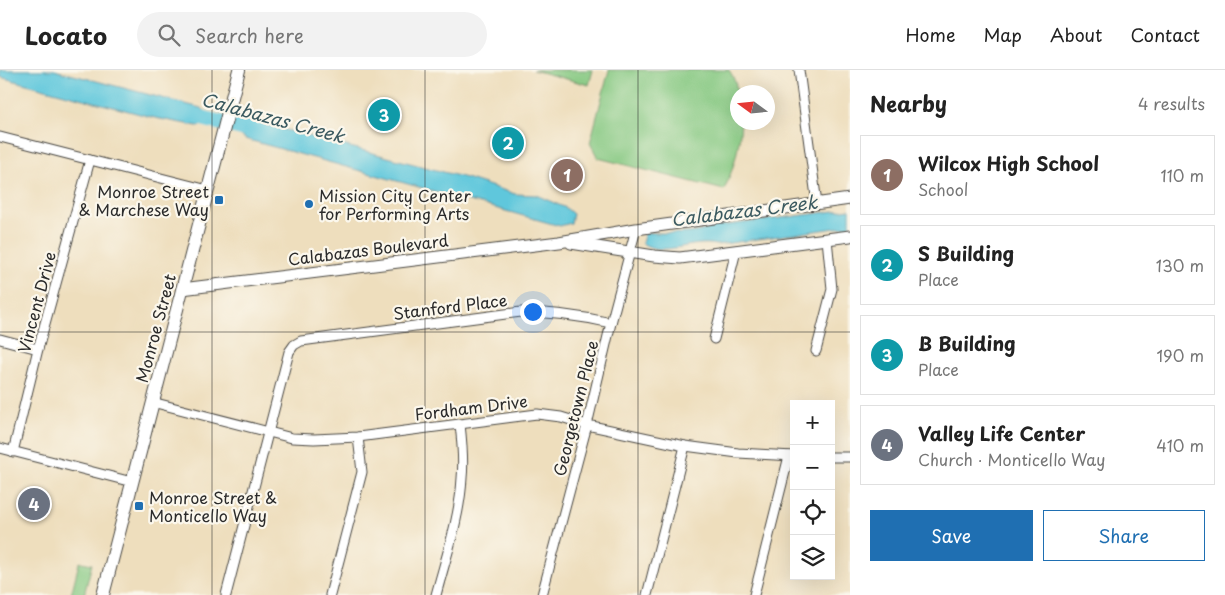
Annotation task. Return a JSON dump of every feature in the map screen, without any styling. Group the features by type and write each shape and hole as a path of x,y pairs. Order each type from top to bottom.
{"main road":[{"name":"Monroe Street","path":"103,595 239,70"}],"street":[{"path":"799,70 816,204"},
{"path":"0,137 208,190"},
{"name":"Vincent Drive","path":"13,452 38,349 90,160"},
{"name":"Calabazas Boulevard","path":"182,288 559,242 636,229 850,199"},
{"name":"Georgetown Place","path":"542,595 636,229"},
{"name":"Calabazas Boulevard","path":"559,242 680,258 850,236"},
{"path":"816,351 832,290 827,239"},
{"path":"714,339 736,251"},
{"name":"Stanford Place","path":"268,432 289,352 294,345 301,341 521,312 576,315 611,323"},
{"path":"0,339 38,349"},
{"name":"Fordham Drive","path":"152,402 292,438 314,440 358,437 537,414 561,417 587,425 685,446 738,453 790,456"},
{"path":"436,595 458,509 463,453 460,424"},
{"path":"226,595 268,432"},
{"path":"330,595 362,472 358,437"},
{"path":"647,595 685,446"},
{"path":"0,448 132,482"},
{"path":"835,457 850,457"},
{"path":"754,595 790,463"}],"green space":[{"path":"533,70 593,70 589,85"},
{"path":"609,70 729,70 733,76 736,85 730,85 730,130 740,130 736,157 724,190 598,158 590,143"},
{"path":"79,563 92,564 84,595 71,595"}],"water":[{"path":"0,70 54,70 201,108 208,113 205,125 197,126 155,118 0,77"},
{"path":"249,120 466,178 515,194 536,195 566,208 573,214 571,223 560,226 245,139 239,134 242,122"},
{"path":"850,209 850,226 716,245 697,244 669,249 659,249 642,243 645,233 696,232 712,227"}],"waterway":[{"name":"Calabazas Creek","path":"186,114 261,133"}],"place":[{"name":"B Building","path":"384,115"},
{"name":"S Building","path":"508,143"},
{"name":"Wilcox High School","path":"567,175"},
{"name":"Monroe Street & Marchese Way","path":"219,200"},
{"name":"Mission City Center for Performing Arts","path":"309,204"},
{"name":"Valley Life Center","path":"34,504"},
{"name":"Monroe Street & Monticello Way","path":"139,506"}]}
